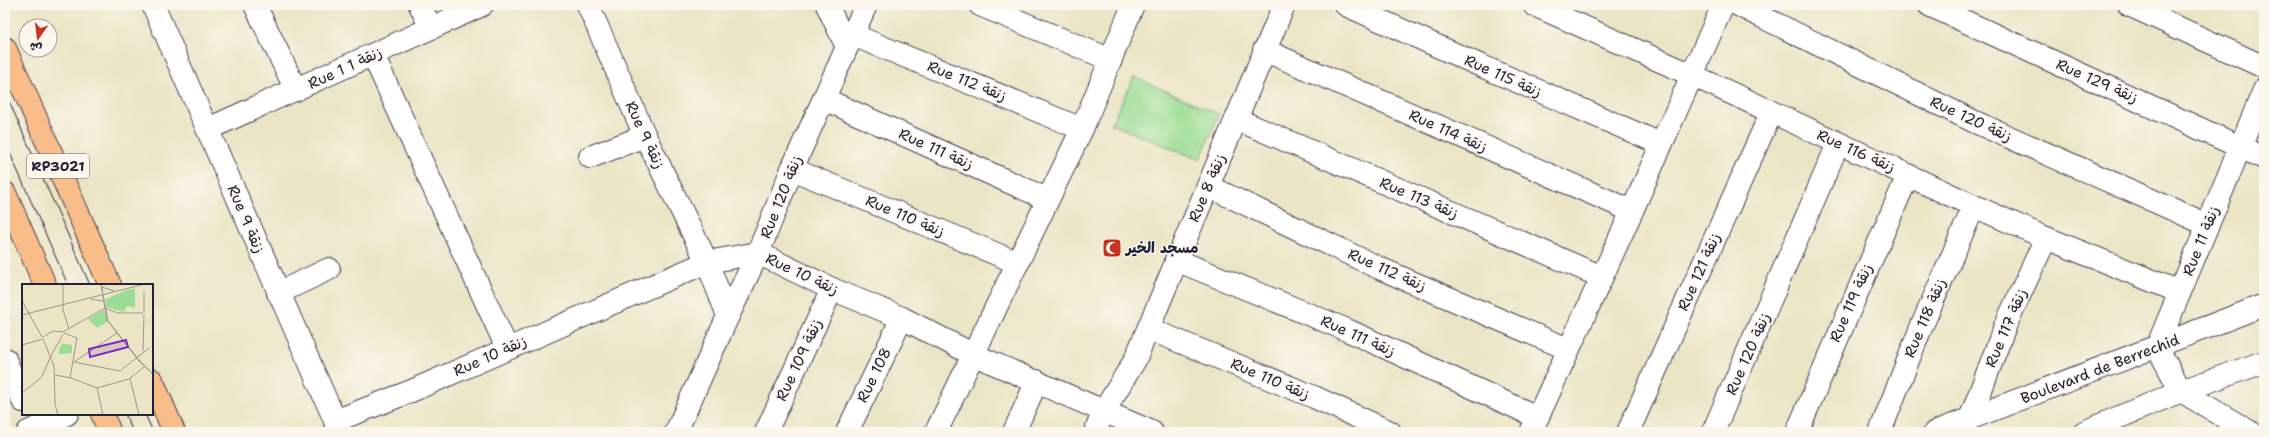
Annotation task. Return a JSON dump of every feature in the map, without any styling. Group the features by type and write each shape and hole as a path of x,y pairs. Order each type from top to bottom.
{"main road":[{"name":"RP3021","path":"5,48 110,284"},
{"path":"5,192 11,222 45,284"},
{"path":"153,382 174,432"},
{"path":"102,415 110,432"}],"street":[{"name":"Rue 9 زنقة","path":"153,5 338,427"},
{"path":"255,5 296,90"},
{"path":"420,5 431,28"},
{"name":"Rue 1 زنقة 1","path":"208,129 482,5"},
{"name":"Rue 9 زنقة","path":"588,5 645,136 706,262 728,316"},
{"path":"827,5 850,41"},
{"name":"Rue 120 زنقة","path":"676,432 728,316 758,254 792,168 866,5"},
{"path":"980,5 1111,60"},
{"path":"936,432 972,354 1018,263 1047,199 1082,128 1133,5"},
{"name":"Rue 8 زنقة","path":"1095,432 1104,411 1135,360 1284,5"},
{"name":"Rue 115 زنقة","path":"1346,5 1476,64 1661,144"},
{"name":"Rue 116 زنقة","path":"1534,5 1692,75 1838,144 2046,238 2180,292"},
{"path":"1534,424 1632,211 1723,5"},
{"name":"Rue 120 زنقة","path":"1738,5 1974,122 2208,225"},
{"name":"Rue 129 زنقة","path":"1929,5 2264,158"},
{"path":"2129,5 2264,67"},
{"name":"Rue 112 زنقة","path":"850,41 1082,128"},
{"name":"Rue 114 زنقة","path":"1264,50 1632,211"},
{"path":"373,55 507,348"},
{"name":"Rue 11 زنقة","path":"2158,347 2264,90"},
{"name":"Rue 111 زنقة","path":"824,99 1047,199"},
{"name":"Rue 121 زنقة","path":"1628,432 1771,113"},
{"name":"Rue 113 زنقة","path":"1236,119 1602,277"},
{"path":"590,157 645,136"},
{"name":"Rue 120 زنقة","path":"1713,432 1838,144"},
{"name":"Rue 110 زنقة","path":"792,168 1018,263"},
{"name":"Rue 119 زنقة","path":"1797,432 1908,175"},
{"name":"Rue 112 زنقة","path":"1208,186 1379,268 1568,349"},
{"name":"Rue 118 زنقة","path":"1880,432 1920,330 1974,206"},
{"name":"Rue 117 زنقة","path":"1970,419 2005,326 2046,238"},
{"name":"Rue 10 زنقة","path":"338,427 409,392 507,348 706,262 758,254 832,289 902,318 972,354 1152,432"},
{"name":"Rue 111 زنقة","path":"1176,260 1347,330 1534,424"},
{"path":"278,293 329,269"},
{"name":"Rue 109 زنقة","path":"766,432 832,289"},
{"name":"Boulevard de Berrechid","path":"1935,432 2264,305"},
{"name":"Rue 108","path":"847,432 902,318"},
{"name":"Rue 110 زنقة","path":"1149,328 1314,397 1390,432"},
{"path":"2158,347 2181,391 2250,432"},
{"path":"5,359 22,399"},
{"path":"2085,432 2181,391 2264,362"},
{"path":"1014,432 1037,381"},
{"path":"32,427 64,415"}],"green space":[{"path":"1134,77 1219,114 1200,160 1111,124"}],"tram line":[{"path":"5,92 90,284"},
{"path":"5,142 68,284"},
{"path":"125,415 133,432"},
{"path":"145,415 153,432"}],"place":[{"name":"مسجد الخير","path":"1112,248"}]}
